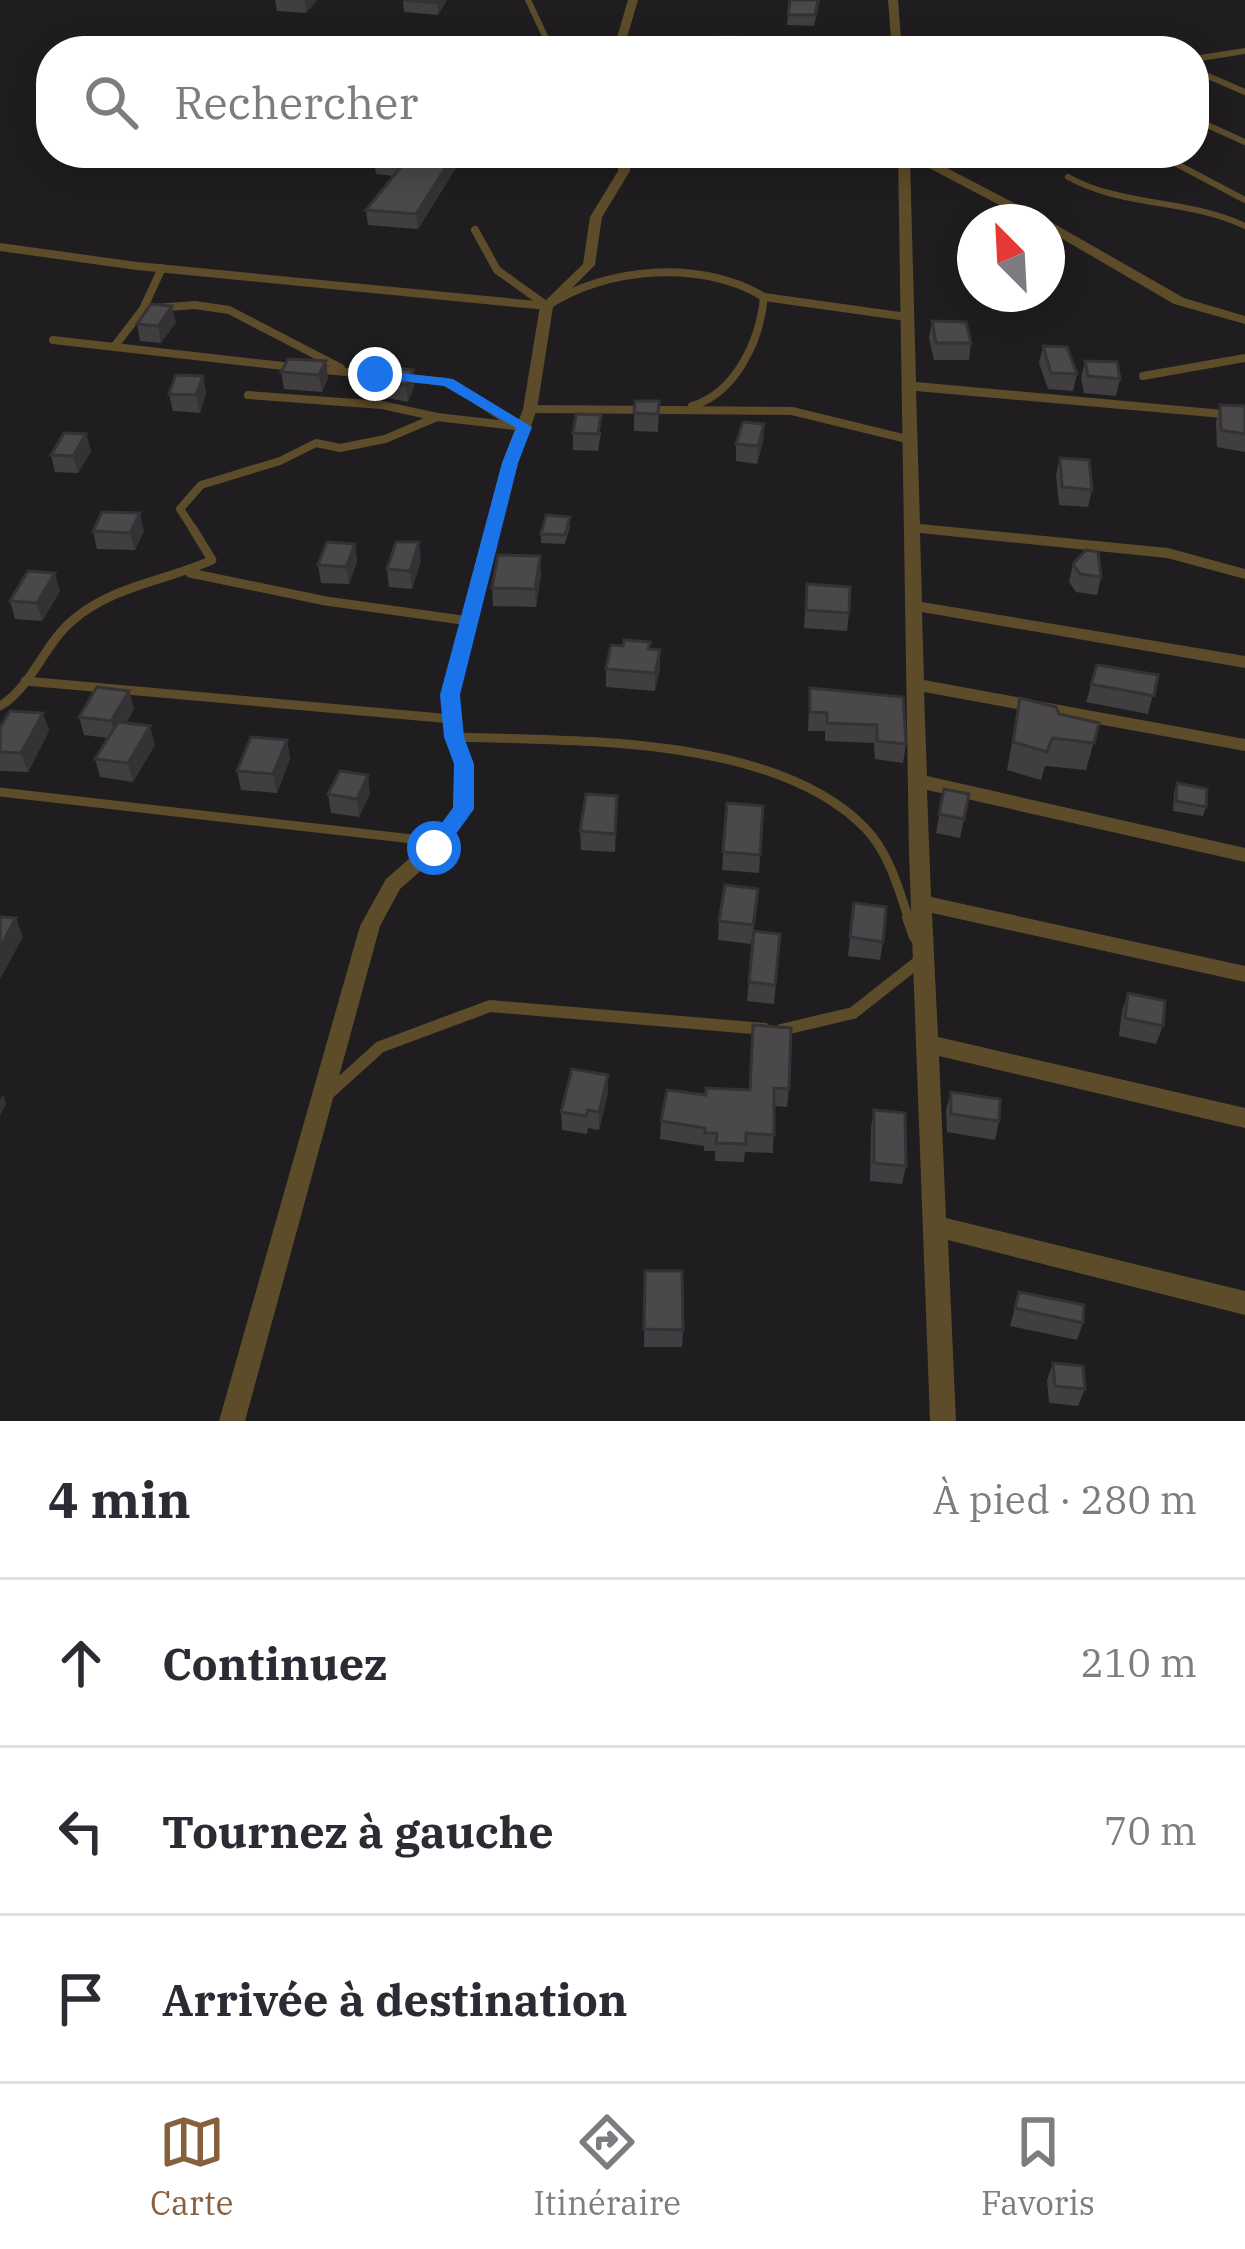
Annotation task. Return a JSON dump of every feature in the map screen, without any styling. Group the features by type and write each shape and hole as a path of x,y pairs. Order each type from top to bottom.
{"street":[{"path":"622,36 633,0"},
{"path":"893,0 896,36"},
{"path":"232,1421 370,926 393,884 439,842 463,809 464,764 453,728 450,695 510,463 527,418 547,306 589,265 596,217 624,168"},
{"path":"906,168 921,903 943,1421"},
{"path":"935,168 1005,204"},
{"path":"1065,236 1179,301 1245,320"},
{"path":"911,386 1245,416"},
{"path":"915,527 1168,553 1245,574"},
{"path":"916,606 1245,662"},
{"path":"917,685 1245,746"},
{"path":"918,781 1245,855"},
{"path":"921,903 1245,974"},
{"path":"927,1044 1245,1118"},
{"path":"934,1226 1245,1304"}],"lane":[{"path":"528,0 545,36"},
{"path":"1209,56 1245,50"},
{"path":"1209,76 1245,92"},
{"path":"1209,125 1245,142"},
{"path":"1184,168 1245,200"},
{"path":"1068,176 1091,190 1214,211 1245,226"},
{"path":"475,229 497,270 547,306"},
{"path":"0,247 547,306 578,286 648,272 751,285 764,297 910,317"},
{"path":"114,347 143,309 162,268"},
{"path":"681,410 715,399 725,386 761,334 764,297"},
{"path":"143,309 208,305 241,314 311,356 352,372"},
{"path":"53,340 448,382 527,418"},
{"path":"1143,376 1245,358"},
{"path":"248,395 382,405 437,417 792,411 912,440"},
{"path":"0,706 16,698 41,653 98,602 212,560 180,509 201,485 280,460 316,443 340,448 385,440 437,417"},
{"path":"188,572 326,601 469,622"},
{"path":"25,681 624,744 805,784 866,829 924,958 853,1013 794,1031 490,1006 380,1046 320,1102"},
{"path":"0,792 439,842"}],"building":[{"path":"790,0 818,0 815,15 788,15"},
{"path":"400,168 445,168 416,214 366,210"},
{"path":"151,304 172,306 158,326 137,324"},
{"path":"932,321 966,322 971,343 936,343"},
{"path":"1043,346 1067,347 1077,374 1051,373"},
{"path":"288,359 326,361 319,375 281,372"},
{"path":"1085,361 1117,362 1120,379 1088,376"},
{"path":"390,367 413,370 406,385 385,381"},
{"path":"176,375 203,376 196,395 169,394"},
{"path":"635,401 659,401 658,414 634,413"},
{"path":"1220,405 1245,406 1245,434 1221,430"},
{"path":"576,414 601,415 598,434 573,433"},
{"path":"743,422 764,424 758,446 736,444"},
{"path":"64,433 86,434 73,456 51,455"},
{"path":"1060,458 1089,460 1092,490 1062,487"},
{"path":"102,512 140,513 130,533 93,531"},
{"path":"546,515 570,517 565,535 541,534"},
{"path":"327,542 355,544 346,567 318,565"},
{"path":"396,542 419,542 410,571 387,569"},
{"path":"1086,550 1098,552 1101,577 1080,574 1073,564"},
{"path":"498,555 540,556 535,589 492,588"},
{"path":"28,571 55,573 37,603 10,601"},
{"path":"807,584 850,587 849,613 806,610"},
{"path":"624,640 650,642 648,649 660,650 655,673 606,669 611,645 623,646"},
{"path":"1097,665 1158,675 1154,696 1091,684"},
{"path":"97,687 129,691 111,721 79,717"},
{"path":"810,688 903,697 906,744 877,741 877,725 827,723 827,713 810,712"},
{"path":"1020,698 1099,723 1094,743 1052,738 1047,752 1013,742"},
{"path":"10,711 43,713 21,753 0,752 0,728"},
{"path":"118,722 150,726 128,763 95,759"},
{"path":"251,737 287,740 273,774 237,771"},
{"path":"340,771 368,775 357,799 328,794"},
{"path":"1177,783 1207,789 1206,807 1176,801"},
{"path":"944,789 969,794 964,819 939,814"},
{"path":"586,794 617,796 615,834 580,831"},
{"path":"727,803 763,806 760,855 723,852"},
{"path":"725,885 758,889 753,925 719,921"},
{"path":"854,903 886,907 883,942 850,937"},
{"path":"0,917 16,918 0,947"},
{"path":"754,931 780,934 775,985 749,982"},
{"path":"1128,993 1165,1001 1163,1026 1125,1018"},
{"path":"753,1025 791,1028 789,1089 774,1088 774,1135 746,1133 746,1144 716,1143 717,1133 705,1133 705,1128 661,1121 667,1090 706,1095 706,1088 750,1090"},
{"path":"572,1069 608,1075 599,1112 588,1110 586,1116 561,1112"},
{"path":"951,1092 1000,1099 999,1121 951,1114"},
{"path":"874,1110 905,1113 906,1166 874,1163"},
{"path":"645,1271 682,1271 683,1330 644,1329"},
{"path":"1019,1292 1084,1305 1083,1323 1015,1308"},
{"path":"1053,1363 1083,1366 1085,1389 1055,1386"}],"route":[{"path":"375,374 448,382 508,422 524,427 510,463 450,695 454,737 464,764 463,809 434,848"}]}
